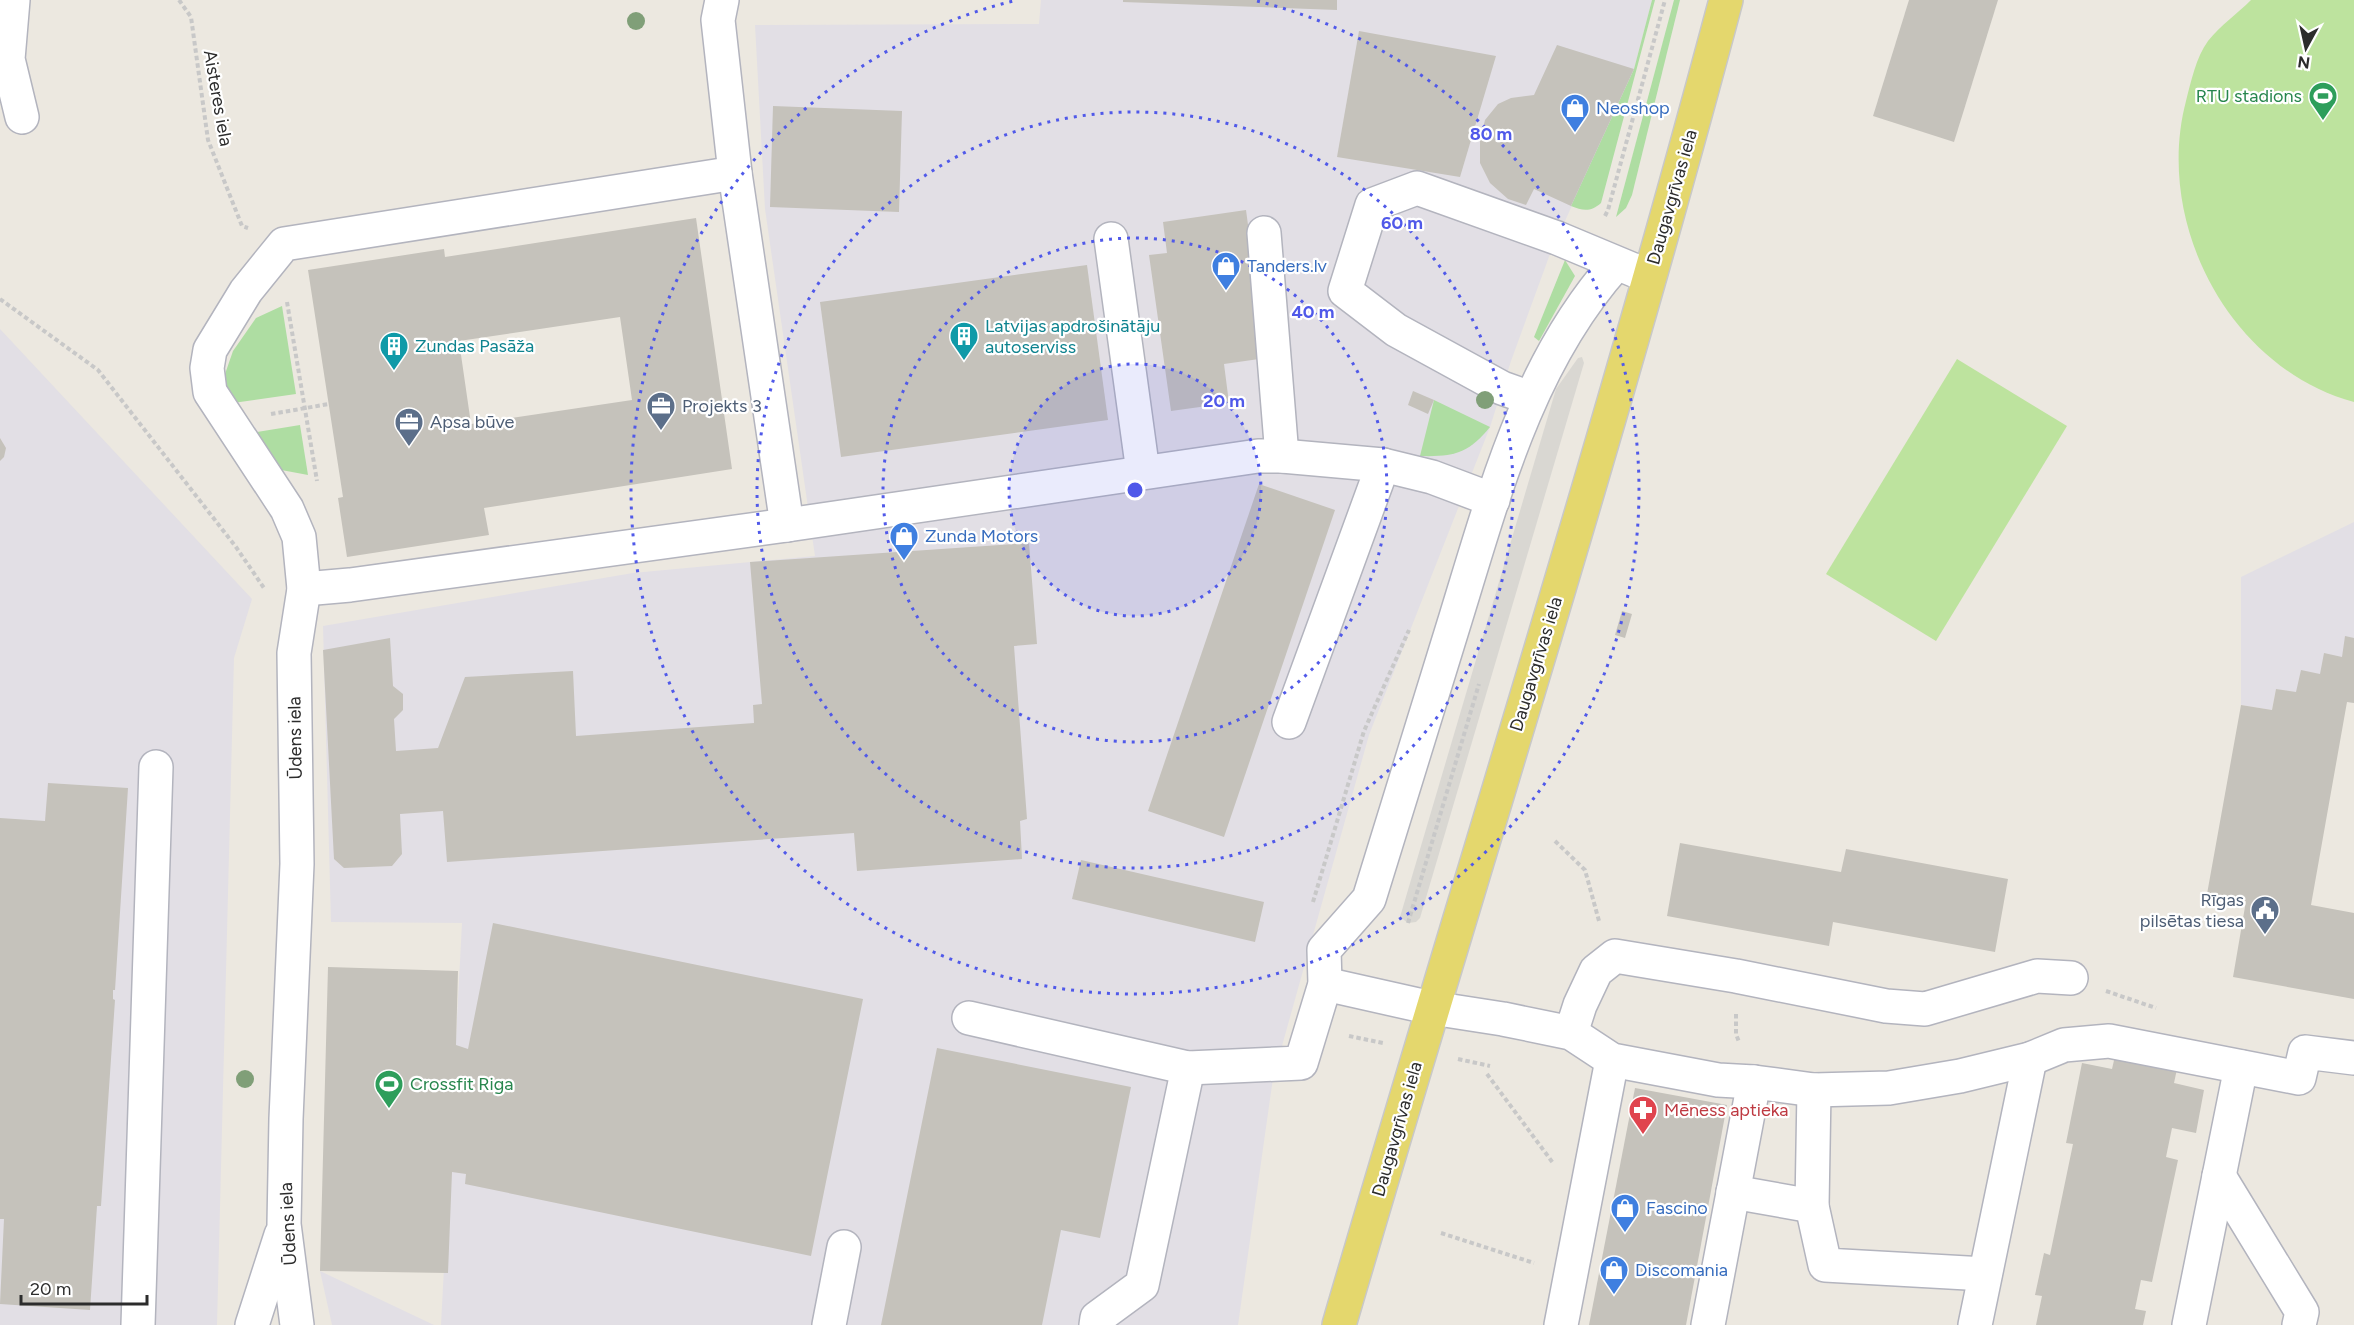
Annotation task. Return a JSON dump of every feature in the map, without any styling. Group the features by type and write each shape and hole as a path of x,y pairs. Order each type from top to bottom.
{"main road":[{"name":"Daugavgrīvas iela","path":"1340,1325 1432,1008 1565,568 1687,145 1726,0"}],"street":[{"path":"13,0 8,59 22,117"},
{"path":"722,0 718,20 735,173 786,525"},
{"path":"284,244 735,173"},
{"path":"1530,398 1502,388 1396,330 1345,291 1372,205 1417,188 1557,238 1649,276"},
{"path":"1264,233 1282,456"},
{"path":"1111,239 1143,472"},
{"name":"Ūdens iela","path":"284,244 246,291 210,350 207,368 210,392 287,509 299,537 304,589 294,653 297,864 284,1224 297,1325"},
{"path":"969,1018 1188,1068 1301,1064 1325,984 1324,950 1369,899 1493,500 1530,398 1593,290 1616,264"},
{"path":"304,589 786,525 1258,456 1383,465 1432,477 1493,500"},
{"path":"1289,722 1383,465"},
{"path":"138,1325 156,767"},
{"path":"1571,1033 1580,1005 1596,971 1615,956 1736,976 1886,1006 1925,1010 2037,976 2071,978"},
{"path":"1325,984 1432,1008 1571,1033 1612,1060 1718,1080 1814,1090 1889,1088 1960,1076 2030,1059 2064,1045 2109,1041 2299,1078 2305,1052 2354,1058"},
{"path":"1975,1325 2030,1059"},
{"path":"1561,1325 1612,1060"},
{"path":"2188,1325 2241,1067"},
{"path":"1095,1325 1097,1318 1142,1285 1188,1068"},
{"path":"1708,1325 1754,1082"},
{"path":"1814,1090 1812,1206 1825,1266 1985,1274"},
{"path":"2219,1176 2302,1312 2300,1325"},
{"path":"1733,1192 1812,1206"},
{"path":"252,1325 284,1224"},
{"path":"829,1325 844,1247"}],"path":[{"name":"Aisteres iela","path":"179,0 191,17 208,140 242,226 284,244"},
{"path":"284,244 286,291 317,485"},
{"path":"0,299 98,370 236,547 267,592 304,589"},
{"path":"310,407 329,404"},
{"path":"1555,840 1585,870 1602,931 1615,956"},
{"path":"1736,976 1736,1034 1754,1082"},
{"path":"1487,1074 1552,1163 1587,1191"},
{"path":"1441,1233 1570,1274"}],"shaded area":[{"path":"1041,0 1652,0 1634,69 1550,254 1490,427 1369,735 1273,1078 1238,1325 441,1325 462,923 331,922 323,626 633,573 815,556 765,209 755,25 1039,24"},
{"path":"0,329 252,599 234,658 217,1325 0,1325"},
{"path":"1582,357 1584,363 1420,918 1416,922 1408,923 1400,917 1556,389 1578,358"},
{"path":"2354,522 2354,703 2276,689 2272,710 2241,705 2241,577"},
{"path":"320,1271 434,1325 332,1325"}],"green space":[{"path":"1652,0 1655,0 1601,203 1590,209 1575,208 1571,206 1634,69"},
{"path":"1674,0 1680,0 1632,195 1626,208 1616,217"},
{"path":"2251,0 2354,0 2354,402 2310,384 2271,358 2237,324 2211,284 2192,241 2181,195 2179,148 2186,101 2194,70 2204,47 2218,30"},
{"path":"1565,260 1575,276 1539,341 1534,337"},
{"path":"282,306 296,394 233,403 226,392 225,374 233,351 256,318"},
{"path":"1957,359 2067,426 1936,641 1826,574"},
{"path":"1434,400 1490,427 1475,443 1460,452 1442,456 1420,456"},
{"path":"300,425 308,475 276,469 251,433"}],"building":[{"path":"1123,0 1337,0 1337,10 1123,2"},
{"path":"1909,0 1998,0 1954,142 1873,116"},
{"path":"1359,31 1496,56 1460,177 1337,157"},
{"path":"1557,45 1634,69 1571,206 1534,189 1526,205 1508,199 1490,183 1480,163 1480,141 1485,120 1498,104 1511,98 1534,95"},
{"path":"773,106 902,111 899,212 770,207"},
{"path":"1246,210 1266,358 1224,364 1229,403 1171,411 1149,255 1167,253 1163,222"},
{"name":"Zundas Pasāža","path":"696,218 732,469 484,508 489,535 347,557 338,498 343,497 308,270 444,249 445,257","holes":["620,317 632,400 471,424 459,341"]},
{"name":"Latvijas apdrošinātāju autoserviss","path":"1087,265 1108,420 841,457 820,302"},
{"path":"1413,391 1434,400 1428,414 1408,405"},
{"path":"0,438 6,448 4,457 0,461"},
{"path":"1259,484 1335,510 1224,837 1148,811"},
{"path":"1029,543 1037,644 1014,646 1027,819 1020,821 1022,859 857,871 854,833 447,862 443,811 400,814 402,854 392,866 344,868 334,859 323,650 390,638 393,686 403,694 403,710 394,719 396,751 438,748 465,677 573,671 576,736 754,723 753,705 762,704 750,562"},
{"path":"1622,611 1632,614 1625,638 1615,635"},
{"path":"2345,636 2354,638 2354,703 2347,702 2311,905 2354,913 2354,999 2233,977 2246,901 2207,894 2241,705 2272,710 2276,689 2296,692 2301,670 2320,674 2324,653 2342,657"},
{"path":"48,783 128,788 115,990 113,990 115,1000 101,1206 97,1206 90,1310 0,1304 4,1219 0,1219 0,818 45,821"},
{"path":"1680,843 1841,872 1846,849 2008,879 1995,952 1833,922 1829,946 1667,916"},
{"path":"1081,860 1264,902 1255,942 1072,899"},
{"path":"493,923 863,999 811,1256 465,1184 466,1174 452,1172 448,1273 320,1271 328,967 458,971 456,1045 468,1049"},
{"path":"937,1048 1131,1087 1100,1238 1061,1230 1042,1325 881,1325"},
{"path":"2115,1056 2177,1069 2174,1083 2204,1090 2196,1133 2172,1128 2166,1157 2178,1160 2152,1282 2141,1280 2135,1309 2146,1311 2143,1325 2036,1325 2042,1296 2035,1295 2044,1253 2050,1255 2073,1144 2066,1143 2082,1063 2112,1069"},
{"path":"1635,1088 1727,1105 1686,1325 1589,1325"}],"place":[{"name":"RTU stadions","path":"2323,122"},
{"name":"Neoshop","path":"1575,134"},
{"name":"Tanders.lv","path":"1226,292"},
{"name":"Latvijas apdrošinātāju autoserviss","path":"964,362"},
{"name":"Zundas Pasāža","path":"394,372"},
{"name":"Projekts 3","path":"661,432"},
{"name":"Apsa būve","path":"409,448"},
{"name":"Zunda Motors","path":"904,562"},
{"name":"Rīgas pilsētas tiesa","path":"2265,936"},
{"name":"Crossfit Riga","path":"389,1110"},
{"name":"Mēness aptieka","path":"1643,1136"},
{"name":"Fascino","path":"1625,1234"},
{"name":"Discomania","path":"1614,1296"}]}
